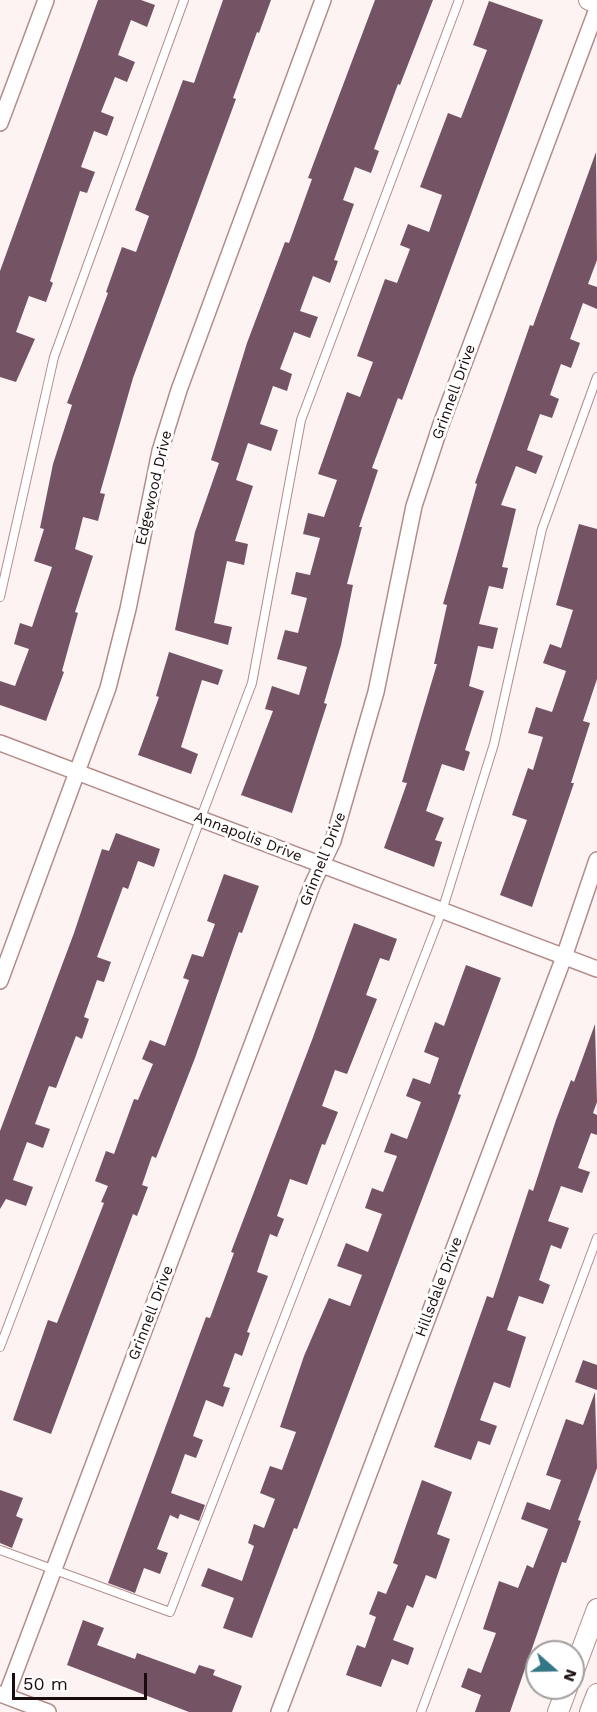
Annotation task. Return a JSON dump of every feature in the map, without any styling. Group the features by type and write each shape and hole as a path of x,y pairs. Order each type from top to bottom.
{"street":[{"path":"0,123 46,0"},
{"name":"Edgewood Drive","path":"0,981 79,772 108,688 128,609 160,451 179,390 323,0"},
{"path":"589,0 597,3"},
{"name":"Grinnell Drive","path":"3,1695 54,1570 322,864 357,764 376,692 414,506 440,427 597,9"},
{"name":"Annapolis Drive","path":"0,743 597,969"},
{"name":"Hillsdale Drive","path":"279,1712 564,957 597,860"},
{"path":"585,1641 597,1609"},
{"path":"590,1712 597,1694"},
{"path":"3,1695 48,1712"}],"lane":[{"path":"0,597 54,357 184,0"},
{"path":"0,1347 252,683 301,420 459,0"},
{"path":"0,1550 170,1612 442,910 494,744 542,529 597,377"},
{"path":"421,1712 597,1238"}],"building":[{"path":"98,0 141,0 155,5 147,27 131,20 118,55 135,62 127,82 115,77 101,112 114,117 107,136 94,131 81,167 95,172 87,193 80,191 50,281 53,283 46,302 29,296 16,332 35,339 16,382 0,377 0,271"},
{"path":"223,0 271,0 259,33 257,32 233,98 236,99 133,378 100,493 105,494 98,521 83,517 75,549 93,556 75,612 78,613 62,671 64,672 46,721 0,705 0,681 15,686 29,649 14,644 20,623 32,627 52,567 34,561 44,529 40,528 53,464 72,405 67,403 108,293 106,292 122,247 136,252 149,216 135,210 183,80 194,83"},
{"path":"375,0 433,0 374,149 379,151 371,173 355,167 343,200 354,204 334,260 338,261 330,283 313,276 300,311 318,317 310,338 294,332 280,369 292,374 287,391 273,386 260,424 278,430 271,451 248,443 236,480 253,486 235,541 248,544 244,565 227,561 214,623 232,627 228,645 175,630 195,532 219,463 211,460 247,343 285,242 289,243 312,179 308,178"},
{"path":"489,1 543,20 402,400 398,398 372,468 378,470 359,527 362,527 347,584 353,585 341,645 324,703 327,704 292,813 241,795 273,711 265,709 272,686 299,695 307,667 277,659 285,630 298,633 307,598 291,594 296,572 310,575 320,538 303,534 308,513 324,517 337,480 318,474 347,392 360,397 373,362 357,356 385,279 397,283 410,249 400,245 408,224 429,232 442,195 420,187 448,113 461,118 487,50 473,45"},
{"path":"596,152 597,260 588,284 597,287 597,309 583,303 570,339 580,343 571,368 561,364 550,395 559,399 552,418 540,414 527,450 543,456 536,474 516,466 501,505 516,509 502,567 508,568 503,589 489,586 479,624 498,628 493,649 478,646 469,686 484,691 465,750 470,752 464,771 442,764 426,811 444,818 435,840 442,842 434,867 384,848 407,783 402,782 437,664 434,664 447,605 443,604 477,484 475,483 530,325 533,326"},
{"path":"579,524 597,529 597,679 583,721 590,723 571,783 574,783 532,907 500,895 527,820 512,815 528,768 533,770 543,737 528,733 536,707 552,712 566,671 543,663 550,644 561,648 573,610 556,605"},
{"path":"169,652 223,670 218,685 202,680 181,747 198,754 191,774 138,755 159,697 156,696"},
{"path":"116,833 160,849 154,867 138,861 128,889 123,887 97,957 111,962 104,982 97,980 84,1017 89,1019 82,1039 76,1036 56,1088 49,1086 35,1124 50,1129 43,1148 27,1142 13,1180 33,1187 26,1206 6,1199 0,1209 0,1131 74,933 102,849 109,851"},
{"path":"224,874 259,886 242,933 239,932 195,1058 156,1158 152,1156 142,1185 148,1187 137,1216 133,1214 51,1434 13,1420 48,1320 57,1323 104,1203 101,1202 108,1186 95,1181 106,1151 114,1154 134,1099 138,1100 153,1064 142,1059 150,1040 165,1046 189,980 183,978 192,954 203,957 215,924 207,921"},
{"path":"354,923 397,939 389,961 380,958 366,995 377,999 347,1074 335,1070 322,1106 338,1112 325,1145 322,1144 307,1185 290,1179 277,1216 284,1219 277,1237 270,1234 257,1272 268,1276 247,1332 250,1333 242,1356 235,1353 223,1386 230,1388 223,1407 206,1400 193,1436 203,1440 196,1458 185,1454 171,1493 205,1505 199,1521 180,1514 178,1519 170,1515 157,1549 168,1553 160,1574 144,1568 135,1593 108,1583 206,1317 210,1318 234,1253 231,1252"},
{"path":"466,965 501,978 458,1094 461,1095 444,1141 297,1529 294,1528 252,1638 223,1628 234,1598 201,1586 208,1568 242,1581 254,1546 248,1543 254,1524 264,1528 275,1499 260,1493 270,1466 282,1470 296,1432 280,1427 304,1356 329,1298 350,1306 362,1275 337,1266 346,1243 368,1252 382,1214 365,1208 372,1188 383,1192 397,1156 384,1152 391,1133 407,1139 421,1102 406,1096 413,1078 430,1084 439,1058 424,1052 435,1022 444,1026"},
{"path":"595,1024 597,1102 593,1113 597,1115 597,1135 591,1133 578,1168 590,1172 582,1193 561,1186 548,1221 569,1228 561,1249 551,1245 539,1280 550,1285 543,1304 519,1296 507,1330 526,1337 510,1388 494,1382 480,1420 497,1426 490,1445 478,1441 471,1460 434,1447 487,1296 493,1298 529,1189 533,1191 556,1120 571,1080 574,1082"},
{"path":"583,1360 597,1365 597,1390 575,1382"},
{"path":"595,1392 597,1468 578,1520 581,1521 566,1563 562,1562 535,1640 525,1640 525,1669 510,1712 475,1712 481,1695 461,1687 468,1668 481,1673 496,1633 483,1629 499,1581 518,1588 527,1565 533,1568 548,1529 521,1519 527,1502 550,1510 561,1480 546,1475 566,1419 583,1425"},
{"path":"422,1480 452,1492 437,1534 450,1539 436,1579 426,1575 413,1608 407,1605 393,1640 414,1648 408,1665 392,1659 381,1687 346,1675 357,1645 365,1648 376,1617 369,1614 378,1591 386,1594 398,1565 393,1563"},
{"path":"0,1490 23,1498 16,1516 23,1519 12,1548 0,1543"},
{"path":"83,1620 104,1628 97,1645 135,1659 137,1653 195,1674 199,1665 215,1670 213,1675 242,1686 232,1712 189,1712 67,1665"}]}
